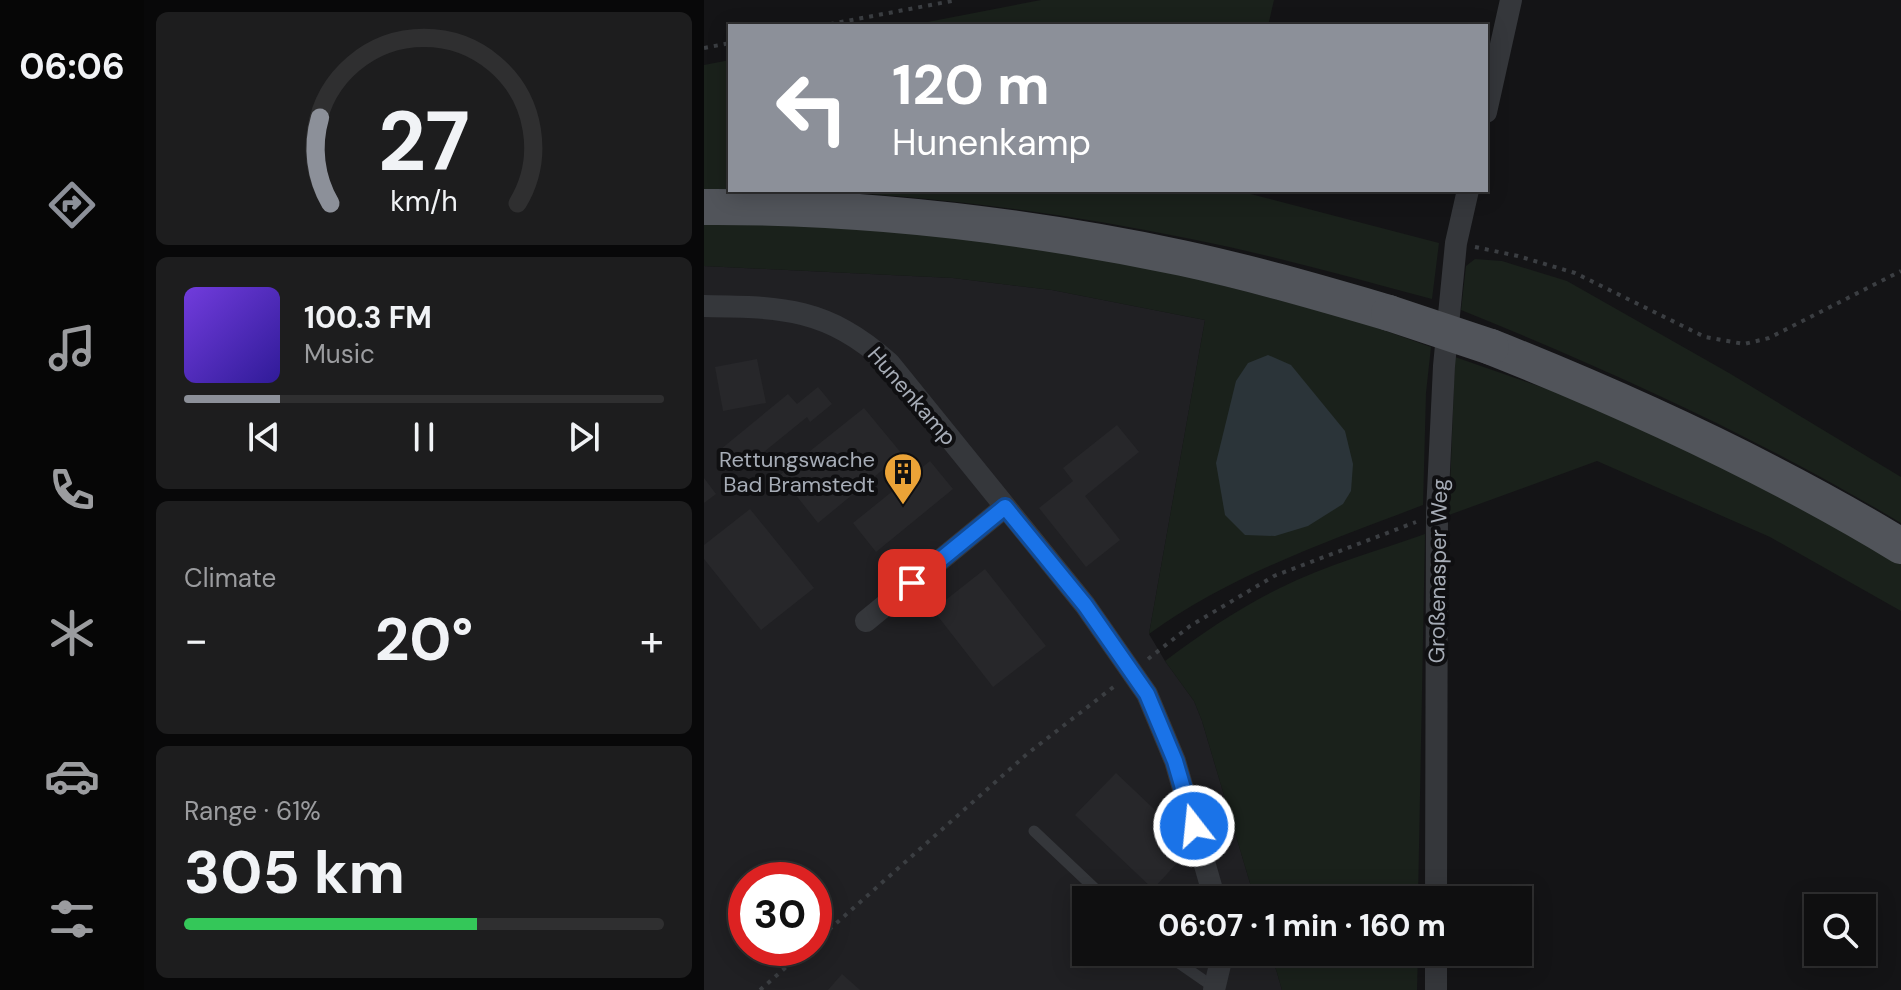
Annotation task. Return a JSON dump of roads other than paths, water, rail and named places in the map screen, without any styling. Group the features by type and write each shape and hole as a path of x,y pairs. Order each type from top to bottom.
{"main road":[{"path":"704,207 791,208 1021,229 1184,259 1287,284 1491,347 1586,385 1775,474 1901,546"}],"street":[{"path":"1488,103 1511,0"},
{"name":"Großenasper Weg","path":"1436,886 1437,513 1444,366 1456,243 1468,192"},
{"name":"Hunenkamp","path":"704,306 793,311 824,319 868,344 889,363 1085,605 1147,694 1175,761 1211,886"},
{"path":"866,621 1005,507"},
{"path":"1215,989 1220,966"},
{"path":"1436,966 1436,990"}],"lane":[{"path":"1034,831 1092,886"},
{"path":"1183,966 1215,989"}],"place":[{"name":"Rettungswache Bad Bramstedt","path":"903,506"}]}
